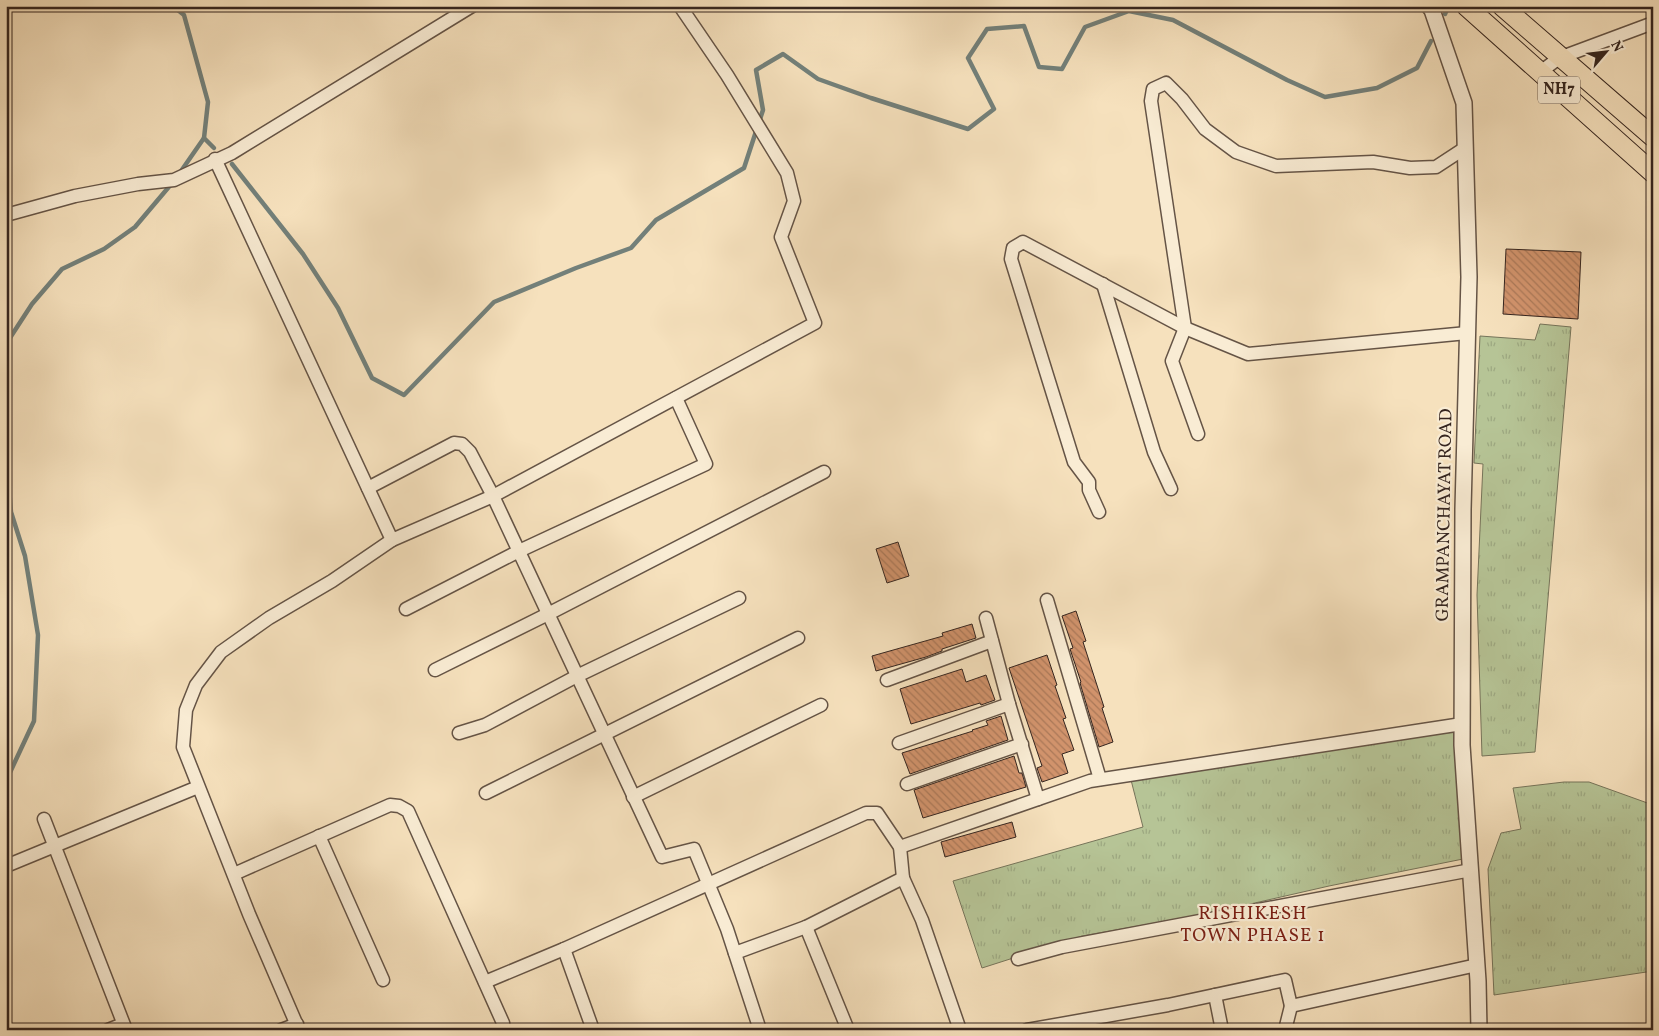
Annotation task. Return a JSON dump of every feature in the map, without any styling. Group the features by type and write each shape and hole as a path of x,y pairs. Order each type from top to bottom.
{"main road":[{"name":"NH7","path":"1466,6 1653,173"},
{"path":"1502,6 1559,58 1653,137"}],"street":[{"path":"6,215 75,196 138,184 174,180 232,153 472,6"},
{"path":"281,1030 298,1027 183,747 186,710 196,685 221,652 269,618 332,581 392,540 493,496 815,323 781,237 794,200 787,173 727,75 680,6"},
{"name":"GRAMPANCHAYAT ROAD","path":"1429,6 1464,103 1469,277 1463,509 1462,724 1477,965 1479,1030"},
{"path":"1539,73 1559,58 1653,23"},
{"path":"1198,434 1172,361 1185,328 1151,101 1153,89 1166,83 1182,99 1205,129 1236,152 1276,166 1373,162 1410,168 1436,167 1465,148"},
{"path":"215,160 392,540"},
{"path":"1098,512 1089,490 1089,482 1074,462 1011,259 1013,248 1023,242 1185,328 1248,354 1467,333"},
{"path":"1103,284 1154,452 1170,489"},
{"path":"406,609 519,551 706,464 676,398"},
{"path":"368,488 454,443 462,444 470,452 493,496 662,857 694,849 735,953 760,1030"},
{"path":"435,670 824,472"},
{"path":"459,733 485,725 577,676 738,598"},
{"path":"1047,600 1100,779"},
{"path":"986,618 1009,704 1038,799"},
{"path":"486,793 798,638"},
{"path":"887,680 992,641"},
{"path":"900,743 1009,704"},
{"path":"633,797 821,705"},
{"path":"900,848 1090,780 1462,724"},
{"path":"907,784 1022,744"},
{"path":"6,866 198,787"},
{"path":"234,874 390,805 399,806 408,811 485,982 504,1030"},
{"path":"485,982 564,949 866,813 877,813 900,848 903,878 922,920 960,1030"},
{"path":"44,819 125,1027 108,1030"},
{"path":"319,836 383,980"},
{"path":"1018,959 1062,947 1470,870"},
{"path":"735,953 806,927 903,878"},
{"path":"806,927 848,1030"},
{"path":"564,949 593,1030"},
{"path":"1291,1006 1477,965"},
{"path":"1027,1030 1168,1005 1286,980 1291,1006 1285,1030"},
{"path":"1215,995 1222,1030"}],"green space":[{"path":"1540,324 1571,327 1535,752 1482,756 1477,595 1483,464 1474,463 1480,336 1535,340"},
{"path":"1458,727 1463,859 1329,886 1211,913 1082,936 982,968 953,881 1143,827 1131,780"},
{"path":"1564,782 1589,782 1653,805 1653,971 1494,995 1488,869 1501,833 1521,829 1513,788"}],"building":[{"path":"1506,249 1581,252 1578,319 1503,314"},
{"path":"898,542 909,576 887,583 876,549"},
{"path":"1076,611 1086,641 1083,642 1113,742 1099,747 1070,649 1073,648 1062,616"},
{"path":"972,624 976,638 942,649 942,651 926,657 876,671 872,656 943,636 942,633"},
{"path":"1047,655 1066,718 1063,719 1074,750 1062,754 1068,773 1042,782 1037,768 1042,766 1009,668"},
{"path":"962,669 966,682 986,675 995,700 911,724 900,689"},
{"path":"1001,716 1008,740 910,774 902,753 973,731 988,725 986,721"},
{"path":"1014,756 1026,787 923,818 914,790"},
{"path":"1012,822 1016,837 945,857 941,842"}],"waterway":[{"path":"173,6 184,15 208,102 204,138 214,148"},
{"path":"1445,14 1448,7"},
{"path":"232,164 303,254 338,308 372,378 404,395 494,302 576,268 631,248 656,220 744,168 763,110 756,70 783,54 818,79 968,129 994,109 968,58 987,29 1024,26 1039,67 1062,69 1085,27 1129,11 1173,20 1287,80 1325,97 1377,88 1417,68 1431,41"},
{"path":"179,174 204,138"},
{"path":"6,344 32,304 62,269 104,249 135,227 173,182"},
{"path":"6,450 11,512 25,556 38,635 34,721 6,781"}],"district":[{"name":"RISHIKESH TOWN PHASE 1","path":"1253,925"}]}
